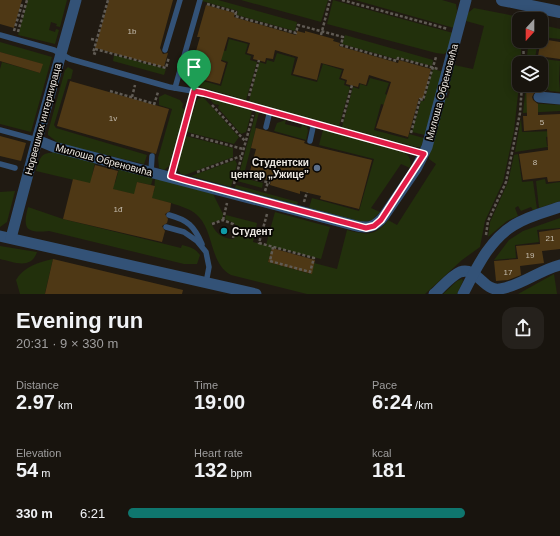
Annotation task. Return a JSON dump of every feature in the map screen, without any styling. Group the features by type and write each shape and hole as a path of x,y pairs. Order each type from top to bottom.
{"street":[{"name":"Норвешких интернираца","path":"12,238 37,140 76,0"},
{"name":"Милоша Обреновића","path":"37,140 54,147 171,176 366,228 374,226 381,220 424,154 466,0"},
{"path":"502,0 560,12"},
{"path":"539,97 560,99"},
{"path":"463,294 482,257 502,234 513,225 560,207"},
{"path":"0,236 256,294"},
{"path":"434,294 460,272 474,274 493,290 500,290 513,286 532,276 560,265"}],"lane":[{"path":"168,51 180,0"},
{"path":"175,88 201,2"},
{"path":"0,35 54,50 70,59 175,88 204,93 424,154"},
{"path":"171,176 194,91"},
{"path":"266,127 270,111"},
{"path":"310,141 314,124"},
{"path":"0,130 37,140"},
{"path":"151,172 152,156"},
{"path":"0,164 15,168"},
{"path":"168,215 179,218 188,223 196,231 206,252 209,266 206,283"},
{"path":"166,227 184,232 197,241 206,252"}],"path":[{"path":"15,32 23,4 27,0"},
{"path":"96,54 93,53 108,0"},
{"path":"321,35 330,0"},
{"path":"342,0 458,32"},
{"path":"201,2 236,12 235,16 296,33 298,25 322,31 343,37 340,45 397,61 398,58 444,71"},
{"path":"91,39 97,40"},
{"path":"94,49 166,68 168,51"},
{"path":"411,133 420,100 423,100 436,57"},
{"path":"247,101 259,60"},
{"path":"132,97 135,84"},
{"path":"341,127 352,85"},
{"path":"110,91 155,104 157,97"},
{"path":"488,221 506,182 520,112 521,92"},
{"path":"211,103 245,141"},
{"path":"233,188 254,111"},
{"path":"187,134 243,149"},
{"path":"194,173 241,156"},
{"path":"253,176 252,178 267,181 265,190"},
{"path":"268,211 259,243 314,258 310,272 270,262 273,247"},
{"path":"224,215 224,220"},
{"path":"212,224 224,220 233,224 236,228 233,238"}],"green space":[{"path":"28,0 67,0 60,27 51,22 49,30 55,32 56,29 59,30 55,44 18,35"},
{"path":"218,0 297,22 295,31 237,15 238,11 202,1"},
{"path":"241,0 328,0 321,22"},
{"path":"333,0 453,33 448,51 444,54 436,53 327,24"},
{"path":"355,0 442,0 456,4 457,11 454,28"},
{"path":"474,8 512,15 512,48 521,48 521,56 512,56 512,92 518,92 514,131 503,182 485,221 480,247 462,260 425,294 307,294 231,275 219,264 204,224 196,214 189,210 171,203 36,171 42,156 52,153 53,151 95,162 92,176 115,183 119,169 153,178 151,185 137,182 136,188 154,192 155,178 213,194 223,214 223,219 211,223 220,235 226,238 234,239 237,228 234,223 225,219 226,215 257,223 253,242 272,247 268,262 311,274 314,263 337,269 347,230 365,234 375,232 388,220 397,225 436,164 429,159 429,156 445,97 448,98 450,91 447,90 454,65 473,69 484,26 466,21 468,13"},
{"path":"548,26 560,29 560,39 548,38"},
{"path":"345,35 433,60 432,66 397,57 396,59 342,44"},
{"path":"229,39 248,44 245,54 251,56 250,60 257,62 246,100 187,83 189,77 221,86 228,62 216,58 219,49 226,51"},
{"path":"0,42 52,57 31,132 0,124 0,69 2,62 40,73 42,64 0,52"},
{"path":"528,48 537,48 535,56 527,56"},
{"path":"277,53 295,58 291,75 317,82 323,64 342,70 339,79 345,81 344,85 350,87 339,126 249,101 259,62 266,64 267,60 274,62"},
{"path":"114,55 166,69 164,75 113,61"},
{"path":"548,60 560,61 560,92 548,90"},
{"path":"68,67 73,70 71,79 68,79 54,125 56,128 147,155 144,164 55,143 56,141 48,135 65,70"},
{"path":"433,69 444,72 425,135 412,132 421,101 424,101"},
{"path":"370,78 389,83 385,94 395,97 393,107 381,104 374,130 408,139 409,134 424,138 421,147 416,147 342,127 353,87 359,89 360,84 367,86"},
{"path":"525,92 527,103 560,105 560,111 523,113"},
{"path":"165,94 180,100 183,104 182,108 185,109 169,166 164,170 159,168 158,158 172,109 159,105 159,97"},
{"path":"203,97 239,137 234,144 187,132 196,102 198,99"},
{"path":"209,98 252,111 246,132 241,134 218,108 219,105 214,104"},
{"path":"256,112 259,112 256,128 243,178 263,183 262,188 237,181"},
{"path":"521,118 522,132 555,131 556,136 546,137 547,146 560,145 515,152"},
{"path":"286,120 285,124 301,128 302,125 307,127 308,131 306,140 274,131 277,123"},
{"path":"323,130 405,153 411,161 410,168 401,164 371,208 380,212 372,220 363,222 309,208 312,198 359,211 374,159 319,145"},
{"path":"186,136 233,148 233,157 185,175 181,174 178,170 178,166"},
{"path":"518,154 522,182 533,181 537,209 533,210 531,207 521,211 518,206 515,208 518,216 507,221 488,237 490,222 508,182 514,155"},
{"path":"235,160 237,164 231,187 191,176"},
{"path":"545,179 546,184 560,182 560,201 539,208 536,181"},
{"path":"236,185 298,202 297,205 235,188"},
{"path":"15,191 7,222 0,227 0,192"},
{"path":"28,207 63,219 181,248 182,245 187,246 194,249 200,255 197,264 184,264 49,231 31,230 26,225"},
{"path":"275,212 330,227 321,259 266,245"},
{"path":"560,218 560,228 537,230 539,242 515,245 516,258 494,260 509,240 523,231"},
{"path":"0,246 37,252 31,261 26,263 16,263 0,259"},
{"path":"53,259 46,294 20,294 16,280 19,275 27,268"},
{"path":"554,274 557,294 518,294"},
{"path":"462,279 463,281 457,294 443,294 457,281"}],"building":[{"path":"0,0 22,0 14,28 0,24"},
{"path":"109,0 173,0 160,48 163,54 168,53 164,67 95,48"},
{"path":"206,5 235,13 234,17 296,35 297,31 305,33 305,31 334,39 333,41 340,43 339,46 398,63 399,60 431,69 423,99 419,98 408,137 376,128 391,82 369,75 366,85 359,83 358,87 346,84 347,80 341,78 344,69 321,63 317,80 293,74 298,57 275,50 273,59 266,58 265,62 253,59 254,55 247,53 250,43 228,37 221,61 226,63 220,84 189,76 200,37 197,37"},
{"path":"548,40 560,42 560,59 548,57 548,56 538,56 539,48 548,48"},
{"path":"0,52 43,64 40,73 0,61"},
{"path":"70,81 169,109 156,154 57,126"},
{"path":"526,92 535,92 532,97 538,104 538,115 560,114 560,181 548,182 547,177 523,180 519,154 548,150 547,129 524,131 523,116 527,116"},
{"path":"256,128 305,141 304,143 309,145 372,160 359,209 320,199 321,196 300,191 300,194 270,185 271,181 249,175 256,149 251,148"},
{"path":"0,136 26,143 21,161 0,156"},
{"path":"95,165 118,171 113,189 134,194 137,182 155,186 152,198 171,203 170,211 165,214 168,219 167,223 162,226 165,231 162,242 63,219 73,179 90,183"},
{"path":"560,229 560,249 542,251 544,263 520,266 521,275 508,280 496,281 494,261 518,259 516,246 540,244 539,232"},
{"path":"272,248 315,260 312,274 268,262"},
{"path":"53,259 183,290 182,294 45,294"}],"place":[{"name":"Студентски центар „Ужице”","path":"317,168"},
{"name":"Студент","path":"224,231"}],"route":[{"path":"194,91 424,154 416,169 381,220 374,226 366,228 353,226 185,180 171,176 194,91"}]}
